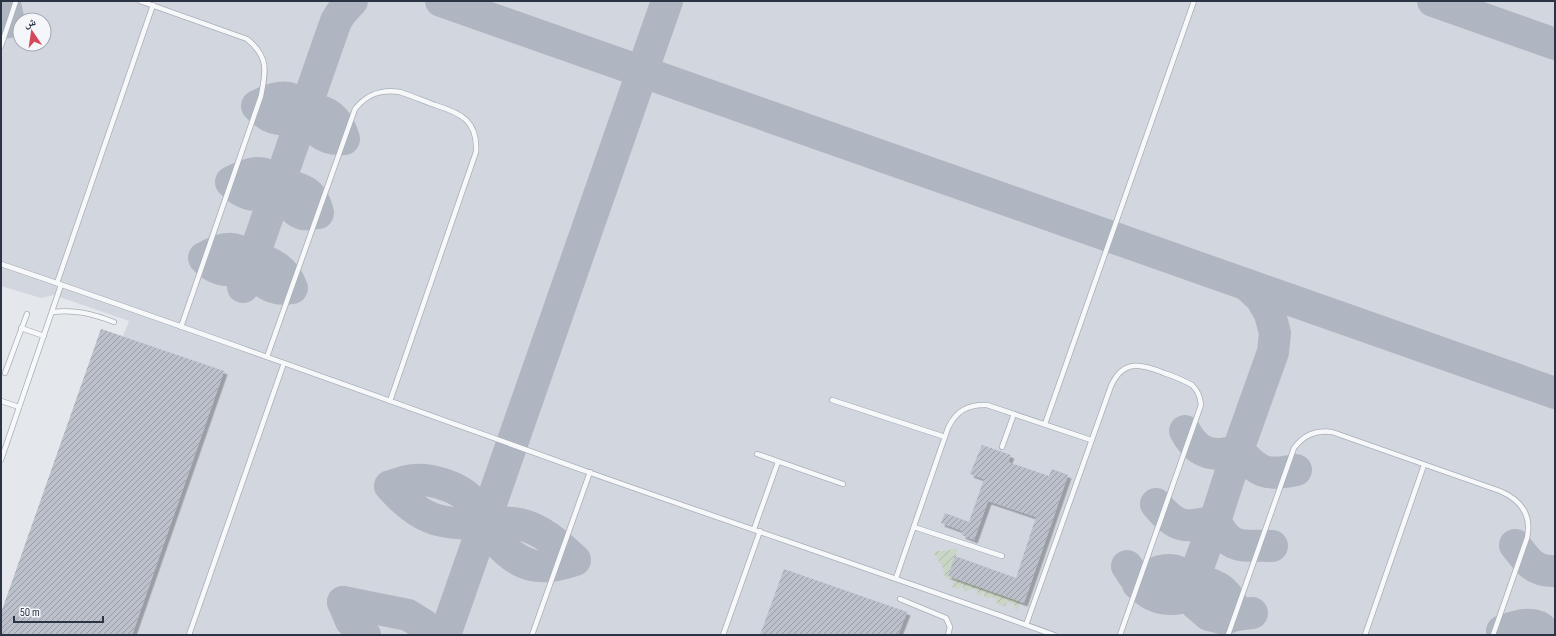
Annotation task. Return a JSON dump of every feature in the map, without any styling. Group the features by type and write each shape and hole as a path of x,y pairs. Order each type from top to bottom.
{"lane":[{"path":"1,46 16,1"},
{"path":"140,1 247,39 260,52 264,60 265,78 261,96 181,327"},
{"path":"1045,424 1194,1"},
{"path":"1,460 44,336 59,284 153,5"},
{"path":"268,357 356,109 361,103 375,93 391,91 400,92 455,112 468,122 475,136 476,152 390,400"},
{"path":"1,264 390,400 590,472 896,578 1051,634"},
{"path":"52,312 83,312 114,322"},
{"path":"5,373 27,314"},
{"path":"21,328 44,336"},
{"path":"189,635 284,363"},
{"path":"1026,625 1091,440 1115,377 1121,371 1130,366 1139,365 1186,381 1198,391 1201,405 1120,635"},
{"path":"832,400 945,437"},
{"path":"1,401 19,407"},
{"path":"896,578 945,437 956,414 970,406 986,404 1091,440"},
{"path":"1002,446 1014,414"},
{"path":"1228,635 1290,456 1299,441 1314,432 1323,431 1332,432 1508,494 1522,506 1529,523 1527,538 1493,635"},
{"path":"757,454 843,484"},
{"path":"754,529 778,462"},
{"path":"1365,635 1424,465"},
{"path":"532,635 590,472"},
{"path":"914,527 1002,556"},
{"path":"723,635 760,531"},
{"path":"900,599 946,618 950,627 948,635"}],"shaded area":[{"path":"1,1 1555,1 1555,635 1,635 1,613 101,329 123,336 129,321 54,295 41,298 1,286"}],"green space":[{"path":"958,548 948,576 1021,602 1017,611 1014,604 1009,604 1010,601 1007,602 1005,606 1001,606 997,603 995,597 993,598 992,596 990,598 985,598 983,591 981,592 982,595 979,596 977,590 971,588 967,592 964,591 962,584 960,589 952,587 954,582 945,577 942,566 934,553 937,551"}],"building":[{"path":"101,329 224,371 132,635 1,635 1,613"},
{"path":"982,445 1011,455 1008,462 1049,476 1052,469 1068,475 1024,603 948,576 955,556 1016,578 1036,517 988,501 974,540 962,535 963,531 941,523 945,513 969,522 984,479 970,474"},
{"path":"784,569 907,612 898,635 760,635"}],"taxiway":[{"path":"243,287 336,21 352,1"},
{"path":"441,1 1555,393"},
{"path":"445,635 667,1"},
{"path":"1433,1 1555,44"},
{"path":"1,2 6,8 9,22 1,23"},
{"path":"344,139 328,137 317,131 310,122 304,112 298,103 289,98 276,98 257,106 269,116 279,119 289,119 302,112 304,112 305,111 313,110 326,113 331,116 339,126 344,139"},
{"path":"231,182 243,192 252,195 268,193 277,188 278,188 283,187 297,188 312,198 318,213 305,214 296,211 287,202 283,196 279,189 277,185 275,182 265,174 254,173 231,182"},
{"path":"292,288 280,289 269,286 261,279 253,262 252,261 251,260 241,252 236,250 220,250 204,258 212,265 225,270 240,268 252,262 259,261 271,264 286,276 292,288"},
{"path":"1190,589 1273,352 1275,333 1270,314 1261,298 1247,285"},
{"path":"1185,431 1190,439 1201,450 1215,454 1238,450 1252,464 1263,471 1277,473 1296,470"},
{"path":"575,560 550,538 527,526 502,522 485,524 469,524 455,523 432,518 411,506 390,486 415,480 424,480 444,484 468,498 475,506 480,518 482,521 483,523 484,525 496,540 514,557 522,562 531,565 551,566 575,560"},
{"path":"1156,504 1170,518 1182,524 1196,525 1215,521 1227,538 1239,545 1272,546"},
{"path":"1515,545 1531,564 1547,571 1555,571"},
{"path":"1127,566 1140,585 1150,594 1157,597 1172,599 1181,598 1187,594 1190,589 1195,603 1209,615 1225,619 1235,615 1252,613"},
{"path":"1138,584 1152,575 1165,570 1179,572 1192,582 1203,582 1214,585 1223,591 1231,602 1235,615"},
{"path":"343,602 408,615 424,625 434,635"},
{"path":"343,602 351,621 365,635"},
{"path":"1502,631 1514,627 1532,625 1538,626 1547,635"}]}
